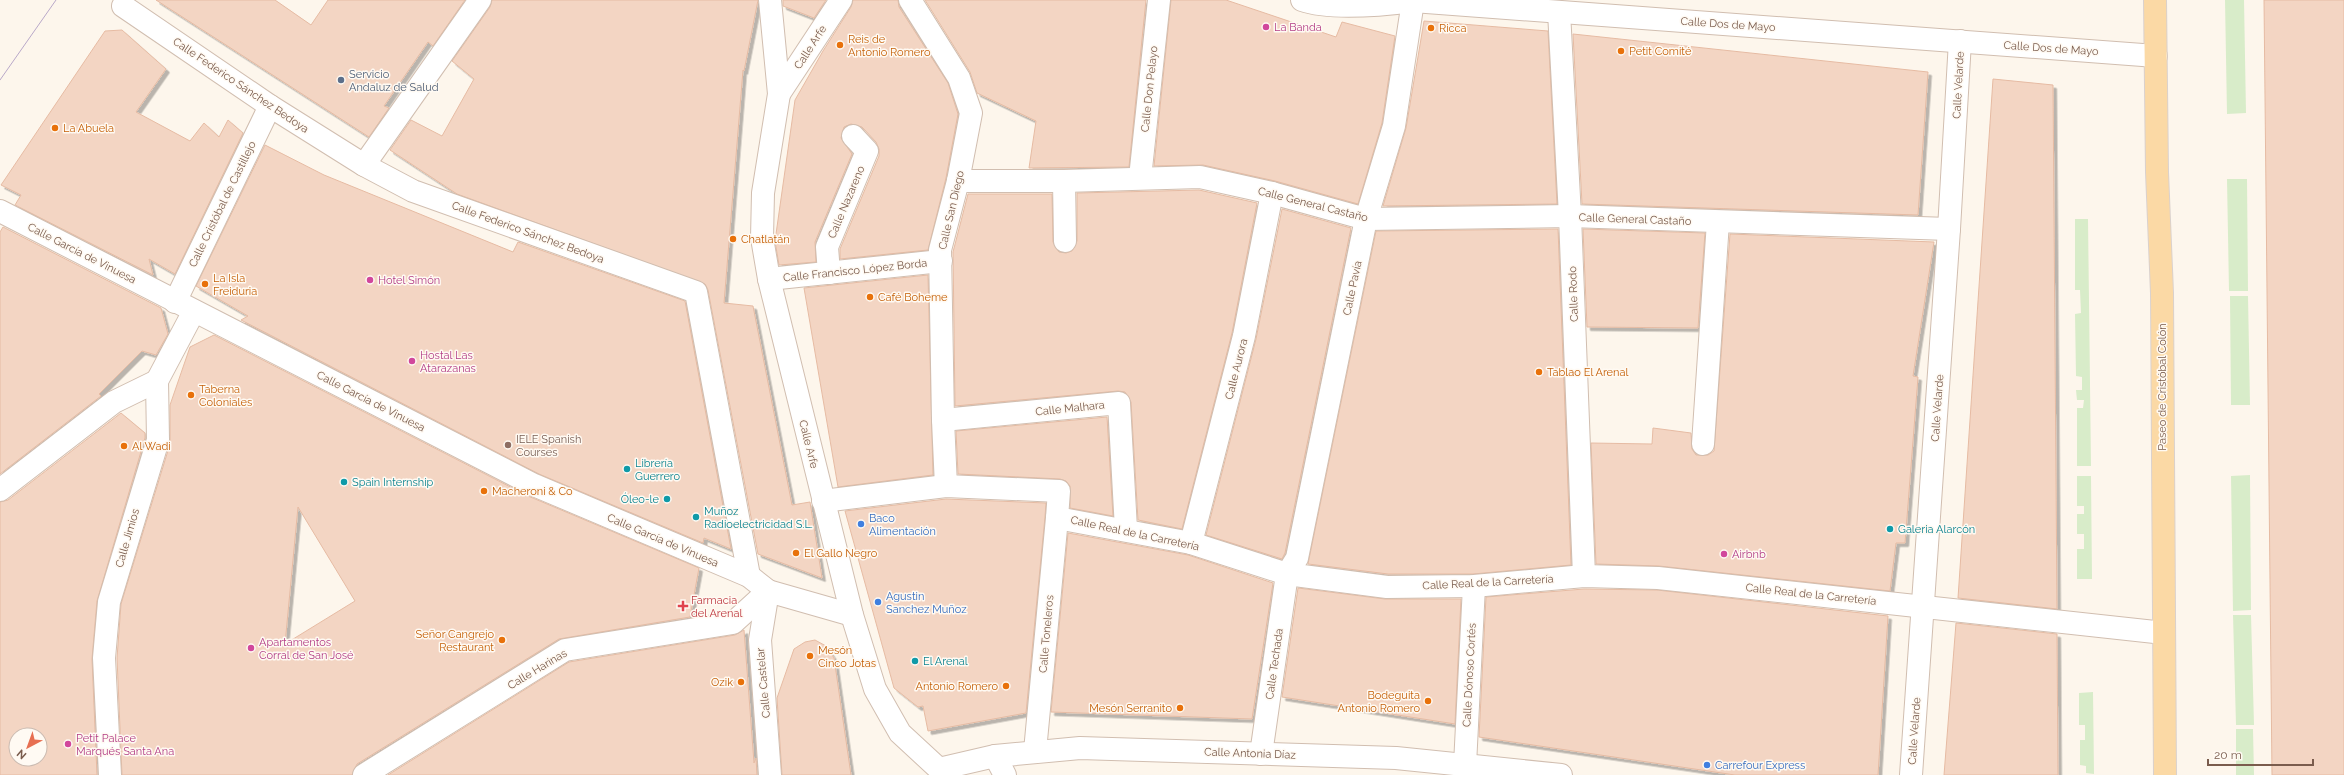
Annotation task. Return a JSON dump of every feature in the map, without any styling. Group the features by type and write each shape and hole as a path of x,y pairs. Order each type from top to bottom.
{"main road":[{"name":"Paseo de Cristóbal Colón","path":"2155,0 2157,172 2162,293 2165,775"}],"street":[{"path":"364,165 480,0"},
{"name":"Calle Arfe","path":"770,0 779,94 763,193 762,238 769,279 852,615 875,689 900,733 939,769"},
{"name":"Calle Arfe","path":"779,94 840,0"},
{"name":"Calle San Diego","path":"910,0 959,78 971,114 958,181 940,250 943,420 946,486"},
{"name":"Calle Don Pelayo","path":"1140,178 1159,0"},
{"name":"Calle Dos de Mayo","path":"1302,0 1313,4 1401,2 1559,12 2156,56"},
{"name":"Calle Pavía","path":"1287,574 1297,558 1366,219 1394,126 1401,2"},
{"name":"Calle Federico Sánchez Bedoya","path":"123,6 270,106 364,165 413,190 696,292 749,576"},
{"name":"Calle Rodo","path":"1559,12 1570,216 1584,576"},
{"name":"Calle Velarde","path":"1911,775 1949,229 1960,41"},
{"name":"Calle Cristóbal de Castillejo","path":"185,306 270,106"},
{"name":"Calle Nazareno","path":"828,273 827,247 867,151 852,136"},
{"name":"Calle General Castaño","path":"958,181 1064,181 1200,177 1272,193 1366,219 1570,216 1949,229"},
{"path":"1064,181 1065,241"},
{"name":"Calle Aurora","path":"1191,543 1244,336 1272,193"},
{"name":"Calle García de Vinuesa","path":"0,211 534,485 749,576 768,592"},
{"path":"1703,444 1718,222"},
{"name":"Calle Francisco López Borda","path":"769,279 941,261"},
{"name":"Calle Jimios","path":"110,775 104,658 109,602 158,440 157,381 185,306"},
{"path":"0,490 114,402 157,381"},
{"name":"Calle Malhara","path":"943,420 1119,403 1126,530"},
{"name":"Calle Real de la Carretería","path":"823,501 946,486 1059,491 1057,518 1191,543 1287,574 1387,587 1474,586 1584,576 1658,578 2164,633"},
{"name":"Calle Toneleros","path":"1035,751 1057,518"},
{"name":"Calle Techada","path":"1261,754 1287,574"},
{"name":"Calle Dónoso Cortés","path":"1465,765 1474,586"},
{"path":"768,592 852,615"},
{"name":"Calle Harinas","path":"364,775 565,650 733,623 768,592"},
{"name":"Calle Castelar","path":"768,592 760,640 770,775"},
{"name":"Calle Antonia Díaz","path":"939,769 1000,766 1035,751 1080,748 1261,754 1395,767 1465,765 1556,775"}],"green space":[{"path":"2225,0 2244,0 2246,113 2227,114"},
{"path":"2227,179 2247,179 2248,291 2229,291"},
{"path":"2075,219 2088,219 2091,466 2077,466 2077,408 2083,408 2084,400 2077,400 2076,390 2082,390 2082,377 2076,376 2075,314 2081,313 2080,290 2075,290"},
{"path":"2230,296 2248,296 2250,405 2231,405"},
{"path":"2250,475 2251,610 2233,611 2231,476"},
{"path":"2077,476 2091,476 2092,579 2077,579 2077,549 2084,549 2084,534 2077,534 2077,514 2084,514 2084,506 2077,506"},
{"path":"2233,615 2251,615 2254,725 2236,725"},
{"path":"2093,692 2094,774 2086,773 2086,766 2080,765 2080,740 2085,740 2085,725 2079,725 2079,693"},
{"path":"2236,729 2253,729 2254,775 2236,775"}],"building":[{"name":"Servicio Andaluz de Salud","path":"156,0 275,0 311,25 328,0 465,0 433,46 428,42 384,106 389,108 369,137"},
{"path":"492,0 758,0 744,71 743,70 724,303 753,306 792,505 810,502 822,578 758,554 708,290 705,284 457,194 390,150 411,120 442,136 474,79 452,61 490,7"},
{"path":"783,0 826,0 814,18 783,6"},
{"path":"853,0 898,0 899,7 948,83 958,114 946,178 928,250 840,259 840,249 879,156 879,149 876,142 862,127 851,124 844,127 841,138 852,154 815,242 816,262 779,265 775,241 795,100 823,51 851,7"},
{"path":"925,0 1146,0 1129,167 1029,168 1036,121 977,93 970,72"},
{"path":"1171,0 1226,0 1336,37 1342,22 1395,36 1382,123 1358,204 1275,181 1203,165 1154,166"},
{"path":"2264,0 2344,0 2344,775 2272,775"},
{"path":"1424,21 1548,31 1557,204 1383,206 1406,128"},
{"path":"122,30 166,69 136,112 190,141 204,123 219,137 228,120 243,133 175,274 149,259 153,275 15,205 21,195 1,185 105,31"},
{"path":"1573,34 1928,72 1918,215 1582,204"},
{"path":"1993,79 2053,85 2057,609 1958,598"},
{"path":"265,145 324,175 513,252 518,242 685,301 731,549 704,538 703,543 539,474 241,320 248,316 196,286"},
{"path":"1199,190 1257,203 1232,333 1182,529 1138,520 1131,402 1125,392 1118,391 955,406 953,252 968,194 1052,194 1053,242 1059,252 1066,253 1072,251 1077,241 1077,193"},
{"path":"1282,209 1351,228 1285,553 1282,559 1206,535 1256,339"},
{"path":"3,227 161,308 168,334 156,355 142,351 99,394 101,396 0,474 0,232"},
{"path":"1558,229 1571,565 1473,574 1388,574 1308,564 1376,231"},
{"path":"1583,229 1705,233 1698,328 1587,327"},
{"path":"1730,234 1934,242 1913,376 1918,377 1905,543 1896,543 1890,591 1659,566 1596,564 1591,443 1652,444 1653,428 1691,433 1692,449 1696,455 1708,455 1714,451"},
{"path":"928,275 933,475 838,487 804,288"},
{"path":"214,335 528,496 699,568 690,617 559,639 357,764 352,775 122,775 117,658 121,604 170,444 170,405 190,347","holes":["298,507 355,601 285,644"]},
{"path":"121,413 145,433 145,438 97,601 92,659 97,775 0,775 0,502 8,500"},
{"path":"1107,417 1113,516 1070,508 1070,486 1066,481 1060,479 958,474 956,431"},
{"path":"946,499 1046,503 1045,517 1026,713 928,731 923,706 918,707 894,688 845,511"},
{"path":"1068,533 1188,555 1273,583 1252,719 1051,712"},
{"path":"1298,588 1385,599 1461,599 1455,724 1282,697"},
{"path":"1584,589 1657,590 1888,616 1878,775 1735,775 1479,737 1486,597"},
{"path":"1956,623 2057,634 2058,775 1944,775"},
{"path":"744,630 754,763 756,758 757,775 388,775 569,662 735,635"},
{"path":"815,640 826,646 834,658 851,775 782,775 777,698 794,649 805,642"}],"tram line":[{"path":"0,80 56,0"}],"place":[{"name":"La Banda","path":"1266,27"},
{"name":"Ricca","path":"1431,28"},
{"name":"Reis de Antonio Romero","path":"840,45"},
{"name":"Petit Comité","path":"1621,51"},
{"name":"Servicio Andaluz de Salud","path":"341,80"},
{"name":"La Abuela","path":"55,128"},
{"name":"Chatlatán","path":"733,239"},
{"name":"Hotel Simón","path":"370,280"},
{"name":"La Isla Freiduria","path":"205,284"},
{"name":"Café Boheme","path":"870,297"},
{"name":"Hostal Las Atarazanas","path":"412,361"},
{"name":"Tablao El Arenal","path":"1539,372"},
{"name":"Taberna Coloniales","path":"191,395"},
{"name":"IELE Spanish Courses","path":"508,445"},
{"name":"Al Wadi","path":"124,446"},
{"name":"Librería Guerrero","path":"627,469"},
{"name":"Spain Internship","path":"344,482"},
{"name":"Macheroni & Co","path":"484,491"},
{"name":"Óleo-le","path":"667,499"},
{"name":"Muñoz Radioelectricidad S.L.","path":"696,517"},
{"name":"Baco Alimentación","path":"861,524"},
{"name":"Galeria Alarcón","path":"1890,529"},
{"name":"El Gallo Negro","path":"796,553"},
{"name":"Airbnb","path":"1724,554"},
{"name":"Agustin Sanchez Muñoz","path":"878,602"},
{"name":"Farmacia del Arenal","path":"683,606"},
{"name":"Señor Cangrejo Restaurant","path":"502,640"},
{"name":"Apartamentos Corral de San José","path":"251,648"},
{"name":"Mesón Cinco Jotas","path":"810,656"},
{"name":"El Arenal","path":"915,661"},
{"name":"Ozik","path":"741,682"},
{"name":"Antonio Romero","path":"1006,686"},
{"name":"Bodeguita Antonio Romero","path":"1428,701"},
{"name":"Mesón Serranito","path":"1180,708"},
{"name":"Petit Palace Marqués Santa Ana","path":"68,744"},
{"name":"Carrefour Express","path":"1707,765"}]}
